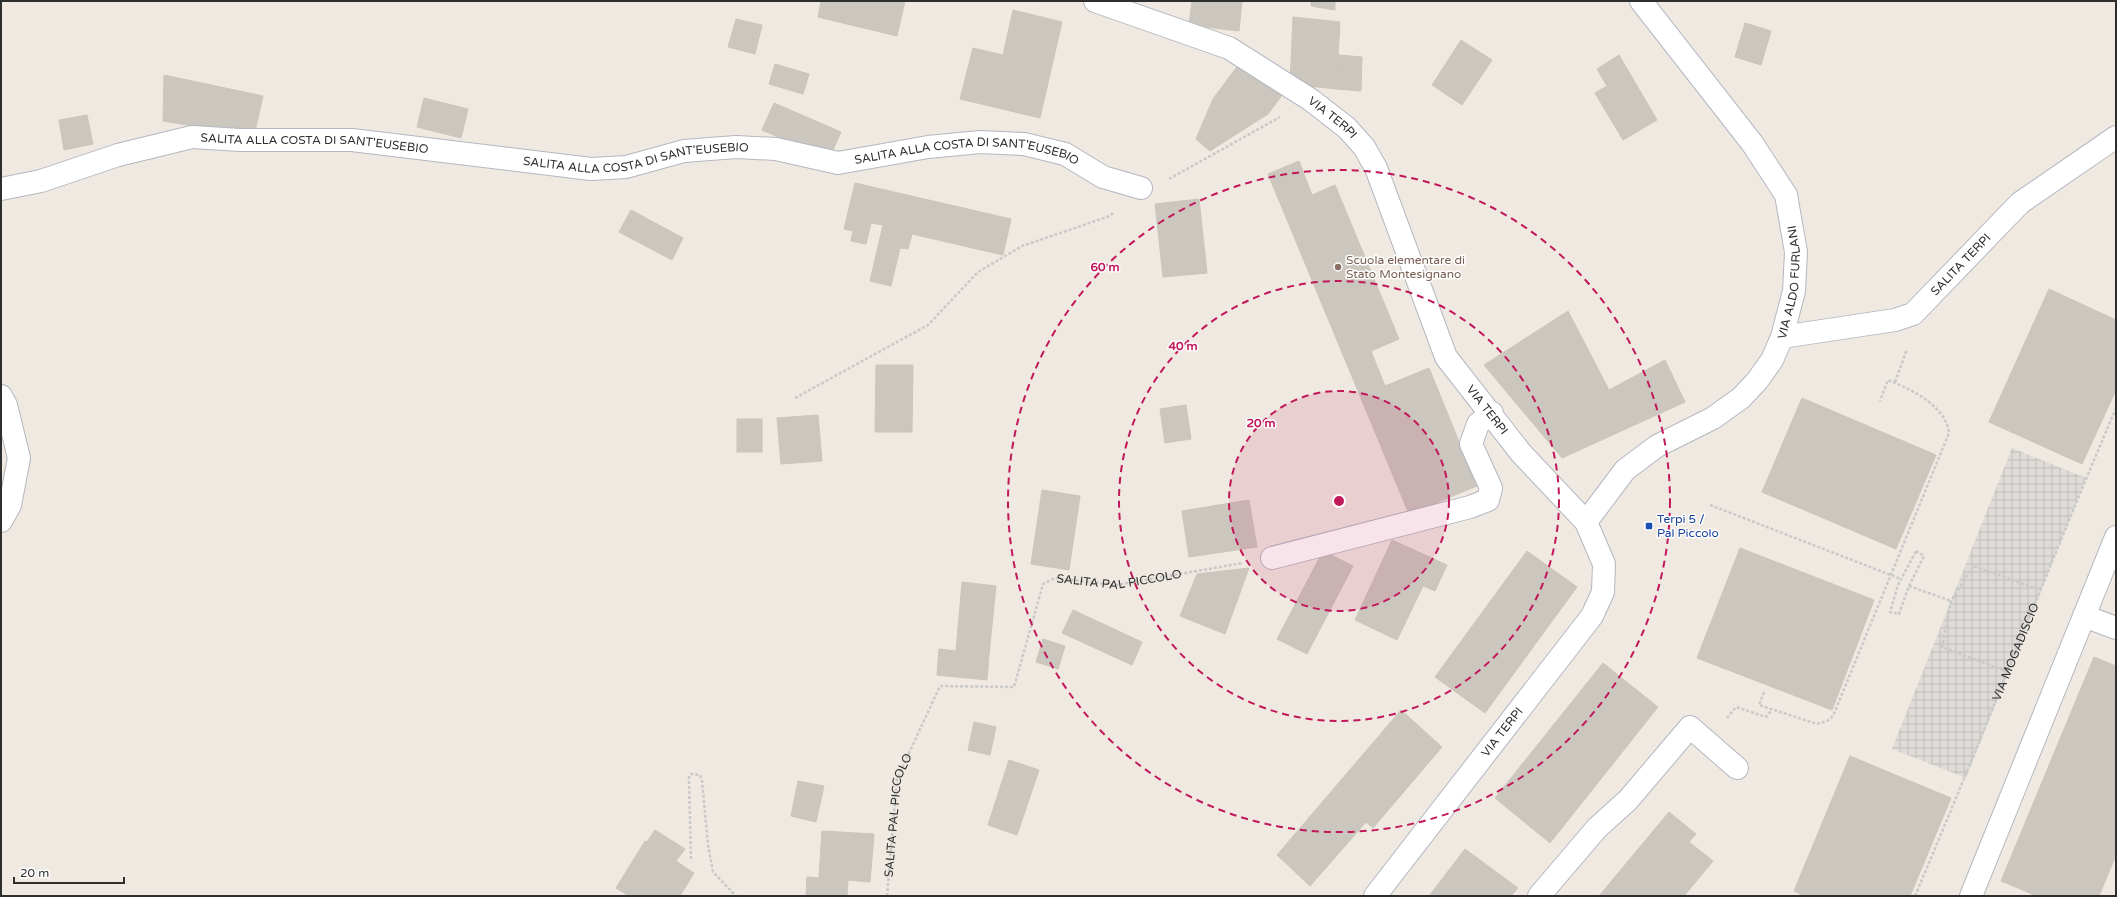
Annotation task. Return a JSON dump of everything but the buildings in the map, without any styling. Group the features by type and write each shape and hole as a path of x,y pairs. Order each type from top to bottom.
{"street":[{"name":"VIA TERPI","path":"1095,1 1229,48 1311,100 1347,128 1364,147 1376,168 1446,357 1492,413 1521,453 1586,522 1604,564 1603,592 1592,616 1375,896"},
{"name":"VIA ALDO FURLANI","path":"1586,522 1625,470 1657,446 1713,418 1741,398 1761,376 1772,360 1782,337 1794,290 1796,252 1786,195 1752,143 1641,1"},
{"name":"SALITA ALLA COSTA DI SANT'EUSEBIO","path":"1,189 41,181 118,155 192,137 240,140 352,140 591,169 626,167 684,151 736,148 776,149 838,163 935,146 980,142 1024,144 1065,154 1103,177 1141,188"},
{"name":"SALITA TERPI","path":"1782,337 1894,320 1913,314 2020,203 2116,137"},
{"path":"1,396 6,404 19,458 10,505 1,521"},
{"path":"1272,558 1470,507 1488,500 1491,488 1472,444 1478,424 1492,413"},
{"path":"1970,896 2116,538"},
{"path":"2084,616 2116,628"},
{"path":"1539,896 1597,828 1628,800 1690,727 1737,768"}],"path":[{"path":"794,398 928,325 978,272 1022,246 1110,216 1141,188 1165,181 1254,132"},
{"path":"1764,692 1759,705 1772,710 1817,724 1827,721 1833,716 1949,433 1948,424 1932,405 1912,391 1895,382 1888,380 1880,401"},
{"name":"VIA MOGADISCIO","path":"1915,896 2008,672 2083,484 2116,408"},
{"path":"1710,505 1901,579"},
{"path":"1916,551 1924,556 1909,586 1900,614 1890,612 1901,579 1916,551"},
{"name":"SALITA PAL PICCOLO","path":"887,896 897,779 940,686 1014,687 1043,584 1056,578 1116,585 1272,558"},
{"path":"2008,672 1942,646 1951,602 1973,566 2040,590"},
{"path":"1909,586 1951,602"},
{"path":"1707,742 1736,706 1766,717 1772,710"},
{"path":"691,859 689,777 696,774 700,775 702,780 708,846 713,872 736,896"}],"shaded area":[{"path":"2012,448 2086,478 1966,778 1892,749"}],"place":[{"name":"Scuola elementare di Stato Montesignano","path":"1338,267"},
{"name":"Terpi 5 / Pal Piccolo","path":"1649,526"}]}
